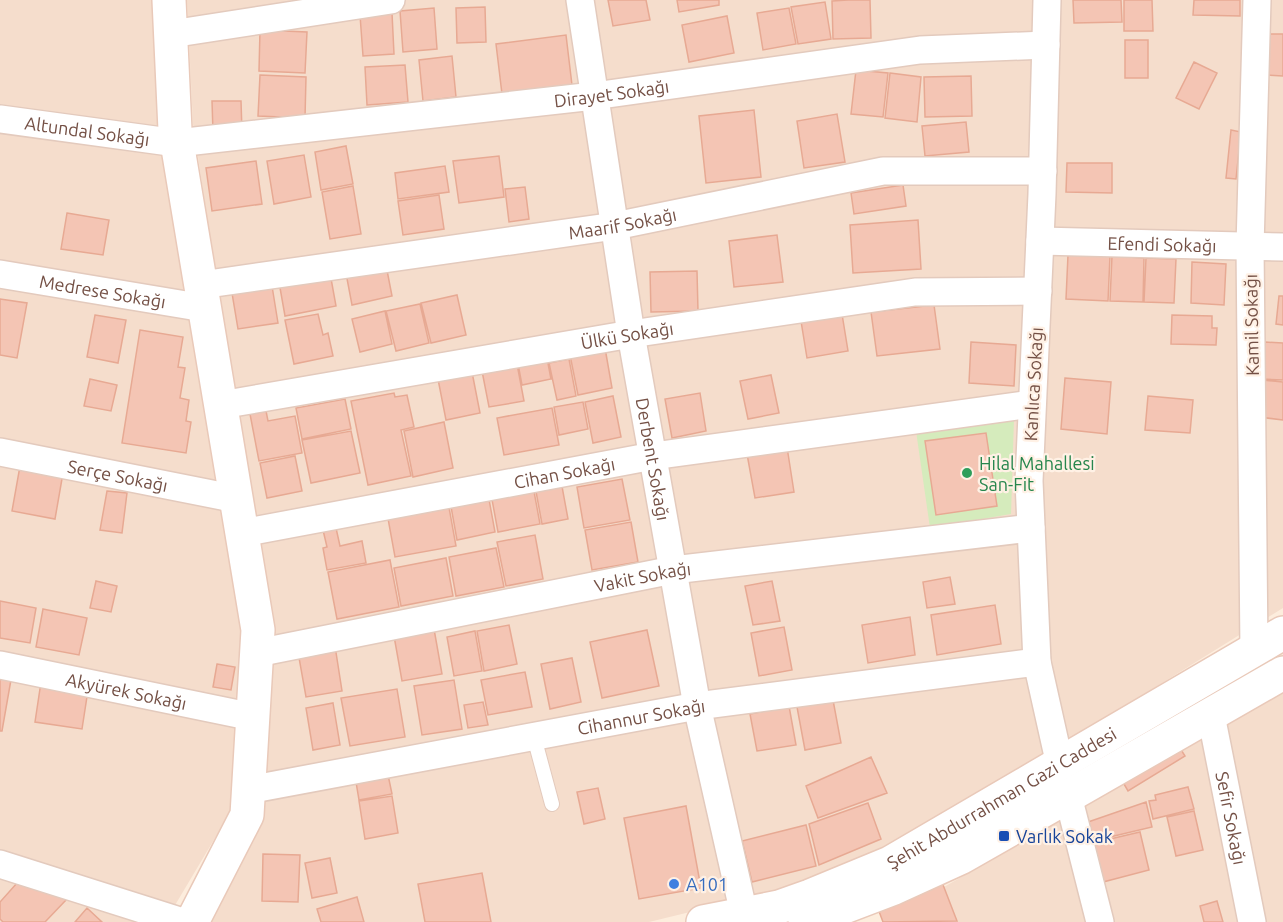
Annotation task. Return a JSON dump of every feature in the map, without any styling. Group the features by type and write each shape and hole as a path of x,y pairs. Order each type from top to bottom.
{"street":[{"path":"169,0 177,143 258,630 247,815 192,922"},
{"path":"171,34 391,0"},
{"name":"Derbent Sokağı","path":"580,0 632,334 697,706 744,914"},
{"name":"Kanlıca Sokağı","path":"1047,0 1040,241 1029,481 1037,662 1100,922"},
{"name":"Kamil Sokağı","path":"1254,651 1250,246 1257,0"},
{"name":"Dirayet Sokağı","path":"177,143 594,96 920,50 1046,45"},
{"name":"Altundal Sokağı","path":"0,119 177,143"},
{"name":"Maarif Sokağı","path":"202,297 615,226 883,171 1042,171"},
{"name":"Efendi Sokağı","path":"1040,241 1283,247"},
{"name":"Medrese Sokağı","path":"0,274 202,297"},
{"name":"Ülkü Sokağı","path":"221,405 632,334 915,292 1038,291"},
{"name":"Cihan Sokağı","path":"242,533 653,456 1032,404"},
{"name":"Serçe Sokağı","path":"0,452 237,499"},
{"name":"Vakit Sokağı","path":"257,653 673,570 1031,528"},
{"name":"Şehit Abdurrahman Gazi Caddesi","path":"825,919 962,857 1207,678 1283,633"},
{"name":"Cihannur Sokağı","path":"248,790 697,706 1037,662"},
{"name":"Akyürek Sokağı","path":"0,665 253,717"},
{"name":"Şehit Abdurrahman Gazi Caddesi","path":"703,922 779,907 890,863 1211,715 1283,673"},
{"path":"1207,678 1211,715"},
{"name":"Sefir Sokağı","path":"1211,715 1252,922"},
{"path":"0,864 183,922"}],"lane":[{"path":"534,737 552,804"}],"shaded area":[{"path":"0,0 164,0 248,629 234,806 165,922 0,922"},
{"path":"187,0 1283,0 1283,608 859,871 649,922 204,922 259,811 264,591 193,124"},
{"path":"1283,692 1283,922 883,922"}],"green space":[{"name":"Hilal Mahallesi San-Fit","path":"1014,419 1011,514 930,528 916,431"}],"building":[{"path":"608,0 646,0 650,20 613,26"},
{"path":"677,0 719,0 719,5 679,12"},
{"path":"870,0 871,38 833,39 832,1"},
{"path":"1073,0 1121,0 1122,22 1074,23"},
{"path":"1124,0 1152,0 1153,31 1124,31"},
{"path":"1194,0 1240,0 1240,16 1193,15"},
{"path":"825,2 831,39 798,44 791,7"},
{"path":"485,7 486,42 457,43 456,8"},
{"path":"434,8 437,49 403,52 400,11"},
{"path":"789,8 796,44 763,50 757,13"},
{"path":"392,13 394,54 363,56 360,15"},
{"path":"727,16 734,53 689,62 682,25"},
{"path":"260,30 307,32 305,73 259,71"},
{"path":"1269,34 1283,34 1283,76 1268,75"},
{"path":"566,35 572,85 502,94 496,44"},
{"path":"1125,40 1148,40 1148,78 1125,78"},
{"path":"452,56 456,97 423,101 419,60"},
{"path":"1194,62 1217,73 1199,109 1176,98"},
{"path":"405,65 408,102 367,105 365,67"},
{"path":"856,70 888,73 883,117 851,114"},
{"path":"890,73 921,77 917,122 885,118"},
{"path":"260,75 306,77 305,118 258,116"},
{"path":"971,76 972,116 925,117 924,77"},
{"path":"212,101 241,101 242,132 213,132"},
{"path":"754,110 761,177 706,183 699,116"},
{"path":"837,114 845,162 804,168 797,121"},
{"path":"966,122 969,152 925,156 922,126"},
{"path":"1231,130 1241,132 1236,179 1226,178"},
{"path":"346,146 353,184 321,190 315,152"},
{"path":"304,155 311,197 274,204 267,161"},
{"path":"499,156 504,197 459,203 453,161"},
{"path":"256,161 262,204 212,211 206,168"},
{"path":"1067,163 1112,163 1112,193 1066,192"},
{"path":"445,166 449,192 398,199 395,173"},
{"path":"903,185 906,206 854,214 851,193"},
{"path":"353,186 361,234 330,239 322,192"},
{"path":"525,187 529,219 509,222 505,189"},
{"path":"439,195 444,229 403,235 398,201"},
{"path":"67,213 109,220 103,255 61,249"},
{"path":"918,220 921,269 853,273 850,225"},
{"path":"777,235 783,282 734,287 729,241"},
{"path":"1068,255 1110,256 1108,301 1066,299"},
{"path":"1112,256 1144,258 1143,302 1110,301"},
{"path":"1146,258 1176,259 1174,303 1144,302"},
{"path":"385,260 392,296 352,305 345,268"},
{"path":"1192,262 1226,264 1224,305 1191,303"},
{"path":"697,271 698,311 651,312 650,272"},
{"path":"330,273 336,306 285,316 279,282"},
{"path":"272,286 278,323 238,329 232,293"},
{"path":"457,295 466,335 431,343 421,303"},
{"path":"1279,296 1283,296 1283,325 1276,324"},
{"path":"0,299 27,303 17,358 0,355"},
{"path":"420,304 429,343 396,351 386,311"},
{"path":"934,305 940,349 877,356 871,312"},
{"path":"385,311 392,344 360,352 352,319"},
{"path":"318,314 323,335 328,333 333,356 294,364 285,320"},
{"path":"842,314 848,351 807,358 801,321"},
{"path":"95,315 126,320 118,363 87,357"},
{"path":"1172,315 1212,316 1212,328 1217,328 1216,345 1171,344"},
{"path":"140,330 183,337 178,367 185,368 180,398 189,400 186,421 191,422 186,453 122,443"},
{"path":"971,342 1016,345 1014,386 969,383"},
{"path":"1265,342 1283,343 1283,380 1262,379"},
{"path":"605,348 612,388 578,395 570,355"},
{"path":"547,358 551,379 522,385 518,364"},
{"path":"569,359 576,396 557,400 549,363"},
{"path":"517,364 524,401 489,407 482,371"},
{"path":"471,367 480,413 446,420 437,374"},
{"path":"771,375 779,413 748,419 740,381"},
{"path":"1065,378 1111,382 1107,434 1061,429"},
{"path":"90,379 117,385 111,411 84,406"},
{"path":"1262,380 1283,382 1283,420 1259,417"},
{"path":"394,393 395,397 407,395 414,427 401,430 411,476 368,485 351,401"},
{"path":"700,393 706,431 672,438 665,399"},
{"path":"613,396 621,437 593,443 585,402"},
{"path":"1148,396 1193,400 1190,433 1145,430"},
{"path":"345,399 351,429 302,439 296,408"},
{"path":"583,402 588,429 559,435 554,407"},
{"path":"552,408 559,445 504,455 497,418"},
{"path":"266,411 268,421 295,416 302,453 259,461 250,414"},
{"path":"444,422 453,468 413,477 404,431"},
{"path":"351,431 360,473 311,483 302,440"},
{"path":"986,433 997,506 936,515 925,441"},
{"path":"787,447 794,492 755,498 747,454"},
{"path":"295,456 302,491 267,498 260,463"},
{"path":"20,466 63,473 55,519 12,511"},
{"path":"622,479 630,520 584,528 577,487"},
{"path":"561,481 568,519 542,524 535,486"},
{"path":"533,486 540,524 498,532 491,494"},
{"path":"107,491 127,493 122,533 100,530"},
{"path":"488,494 495,532 457,540 450,501"},
{"path":"448,502 456,546 395,557 387,513"},
{"path":"631,522 638,562 592,570 585,530"},
{"path":"336,528 340,546 362,541 366,563 327,570 323,548 327,547 323,530"},
{"path":"535,535 543,579 506,586 497,542"},
{"path":"496,548 504,587 456,596 449,557"},
{"path":"446,558 453,596 401,606 394,568"},
{"path":"390,560 399,607 337,619 328,572"},
{"path":"950,577 955,604 927,608 923,582"},
{"path":"96,581 117,586 111,612 90,608"},
{"path":"772,581 780,621 753,625 745,586"},
{"path":"0,601 36,608 30,643 0,638"},
{"path":"995,605 1001,644 937,655 931,615"},
{"path":"43,609 87,618 79,655 36,647"},
{"path":"910,617 915,655 868,663 862,625"},
{"path":"509,625 517,664 484,671 477,631"},
{"path":"784,627 792,670 759,676 751,633"},
{"path":"434,629 442,674 402,681 394,636"},
{"path":"647,630 659,686 602,698 590,642"},
{"path":"475,631 482,671 454,676 447,637"},
{"path":"335,646 342,691 306,697 298,652"},
{"path":"572,658 581,702 550,709 541,664"},
{"path":"217,664 235,667 231,690 213,687"},
{"path":"0,672 12,674 2,731 0,731"},
{"path":"525,672 532,707 488,715 481,680"},
{"path":"454,680 462,729 422,735 414,686"},
{"path":"41,682 88,690 82,729 35,722"},
{"path":"397,689 405,737 350,746 341,698"},
{"path":"833,700 841,743 805,750 797,707"},
{"path":"483,702 488,725 468,728 464,705"},
{"path":"333,703 340,745 313,750 306,708"},
{"path":"789,706 796,745 757,751 750,714"},
{"path":"1173,737 1185,756 1128,791 1117,772"},
{"path":"871,757 887,793 818,818 806,786"},
{"path":"387,770 392,794 359,800 355,776"},
{"path":"1188,787 1194,809 1153,819 1149,801 1156,800 1155,795"},
{"path":"598,788 605,819 584,824 577,792"},
{"path":"392,796 398,833 365,839 359,801"},
{"path":"1146,802 1152,827 1093,841 1088,822"},
{"path":"868,803 881,839 819,865 809,824"},
{"path":"686,806 701,888 639,899 624,818"},
{"path":"1194,811 1203,850 1176,856 1167,817"},
{"path":"806,825 816,866 752,882 742,841"},
{"path":"1140,832 1149,870 1103,882 1093,843"},
{"path":"263,854 300,855 298,902 262,901"},
{"path":"330,858 337,893 312,898 305,863"},
{"path":"482,873 491,922 425,922 418,884"},
{"path":"940,877 957,921 883,922 877,906"},
{"path":"17,883 57,891 66,900 45,922 3,922 0,919 0,902"},
{"path":"357,897 364,922 321,922 317,909"},
{"path":"1217,901 1223,922 1204,922 1200,906"},
{"path":"87,908 102,922 75,922"}],"place":[{"name":"Hilal Mahallesi San-Fit","path":"967,473"},
{"name":"Varlık Sokak","path":"1004,836"},
{"name":"A101","path":"674,884"}]}
